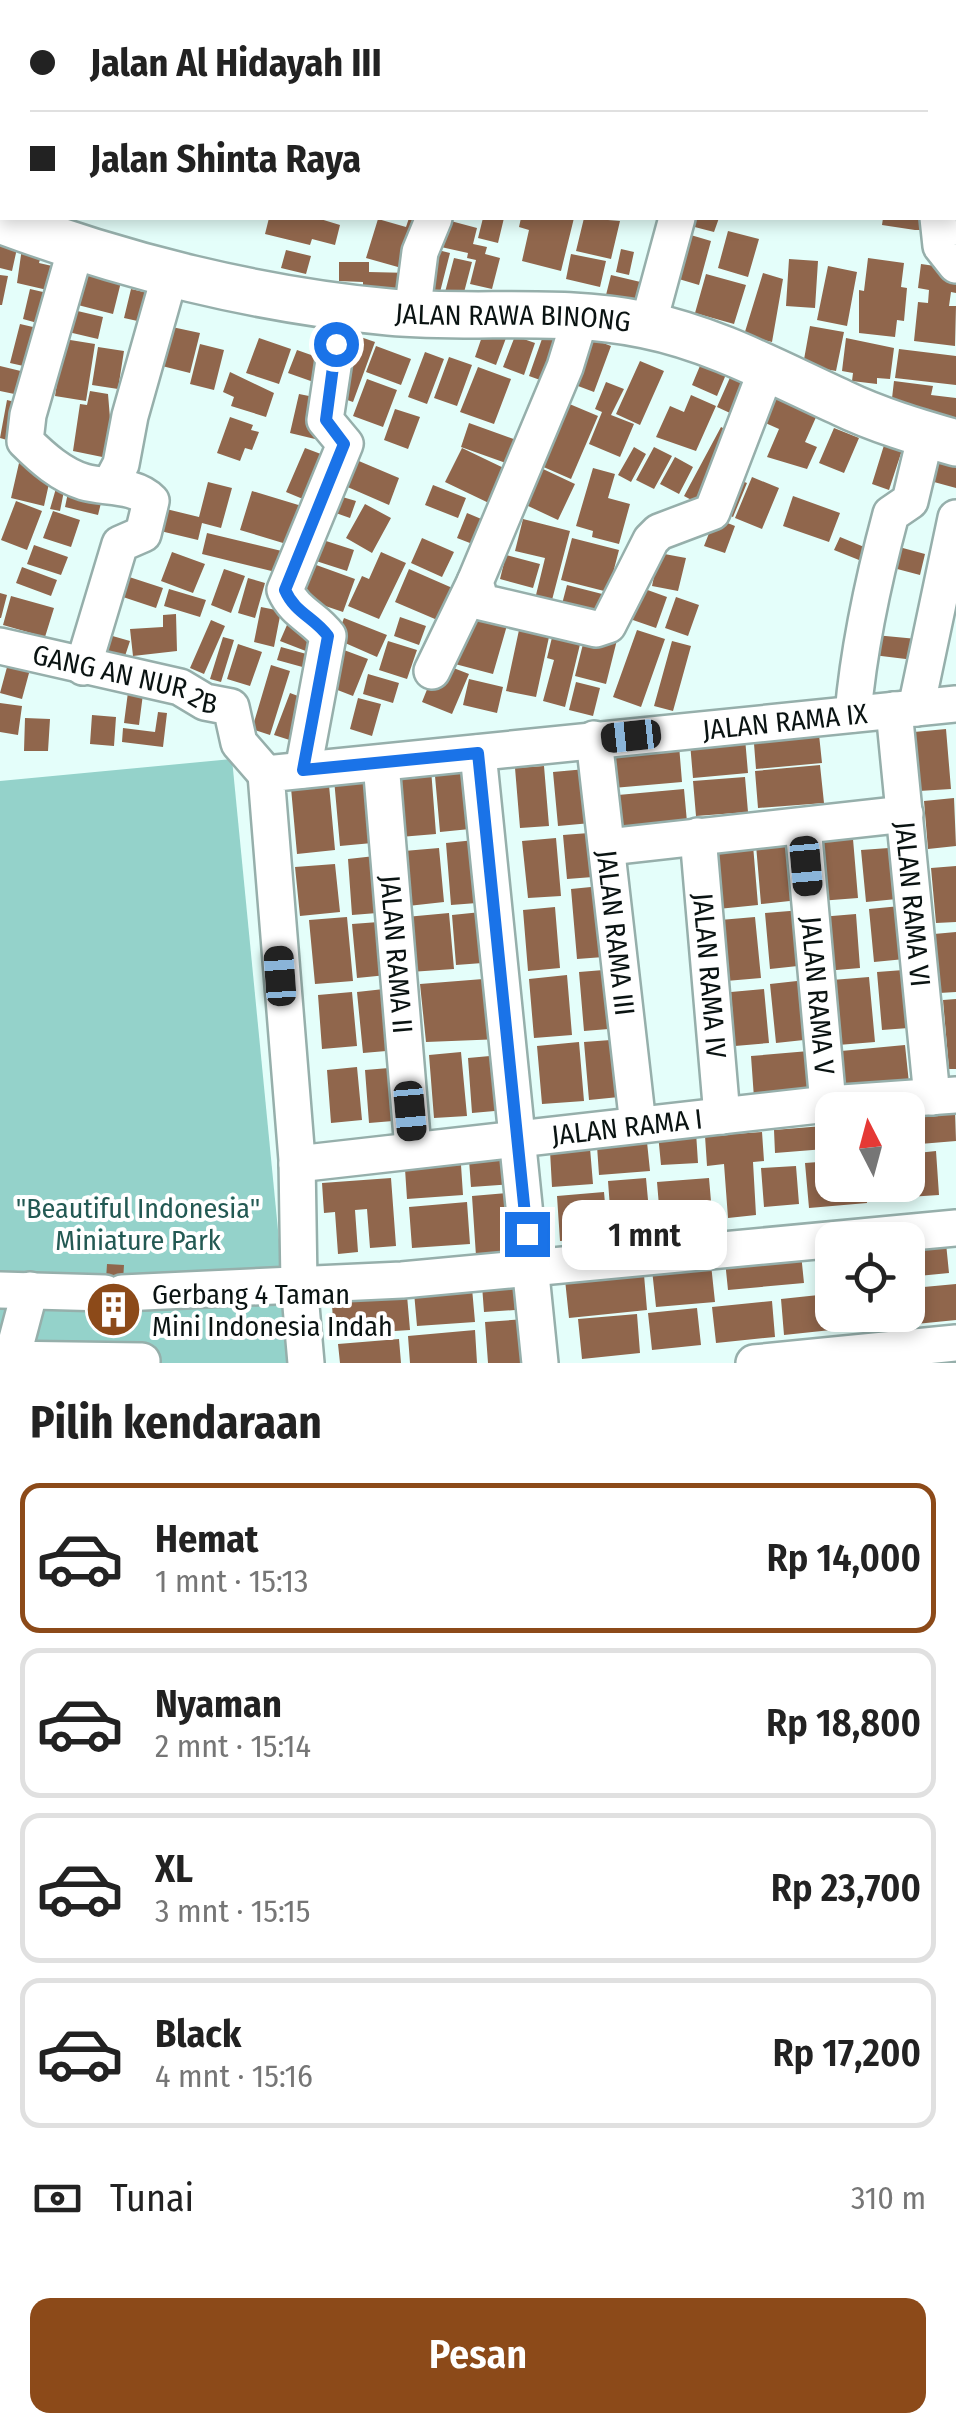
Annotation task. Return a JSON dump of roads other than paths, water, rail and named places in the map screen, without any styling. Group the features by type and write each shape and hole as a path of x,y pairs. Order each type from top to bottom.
{"main road":[{"name":"JALAN RAWA BINONG","path":"0,220 76,248 342,307 412,314 581,315 648,326 768,366 845,405 941,439"}],"street":[{"path":"412,314 420,252 433,220"},
{"path":"648,326 677,220"},
{"path":"76,248 24,431 26,441 55,467 84,482 110,485 152,502 143,534 120,544 83,667"},
{"path":"110,485 120,464 171,271"},
{"path":"303,770 328,636 319,624 294,610 285,590 344,444 326,420 342,307"},
{"path":"432,671 476,582 565,367 581,315"},
{"path":"476,582 481,602 596,629 608,625 658,532 712,512 768,366"},
{"path":"853,714 858,649 890,514 910,502 941,439"},
{"name":"JALAN RAMA VI","path":"944,1096 905,814 905,709 944,637 956,518"},
{"name":"GANG AN NUR 2B","path":"0,646 180,687 205,702 232,707 239,743 266,779"},
{"name":"JALAN RAMA IX","path":"266,779 303,770 956,704"},
{"name":"JALAN RAMA III","path":"594,739 638,1125"},
{"path":"478,753 540,1363"},
{"name":"JALAN RAMA II","path":"381,763 413,1149"},
{"path":"266,779 297,1164 298,1283 306,1363"},
{"path":"608,847 905,814"},
{"name":"JALAN RAMA V","path":"803,826 827,1092"},
{"name":"JALAN RAMA IV","path":"698,836 722,1116"},
{"name":"JALAN RAMA I","path":"297,1164 815,1105"},
{"path":"142,1361 6,1358 15,1290 114,1293 402,1280 956,1228"},
{"path":"754,1363 954,1350"}],"place":[{"name":"Gerbang 4 Taman Mini Indonesia Indah","path":"113,1310"}],"park label":[{"name":"\"Beautiful Indonesia\" Miniature Park","path":"138,1224"}]}
